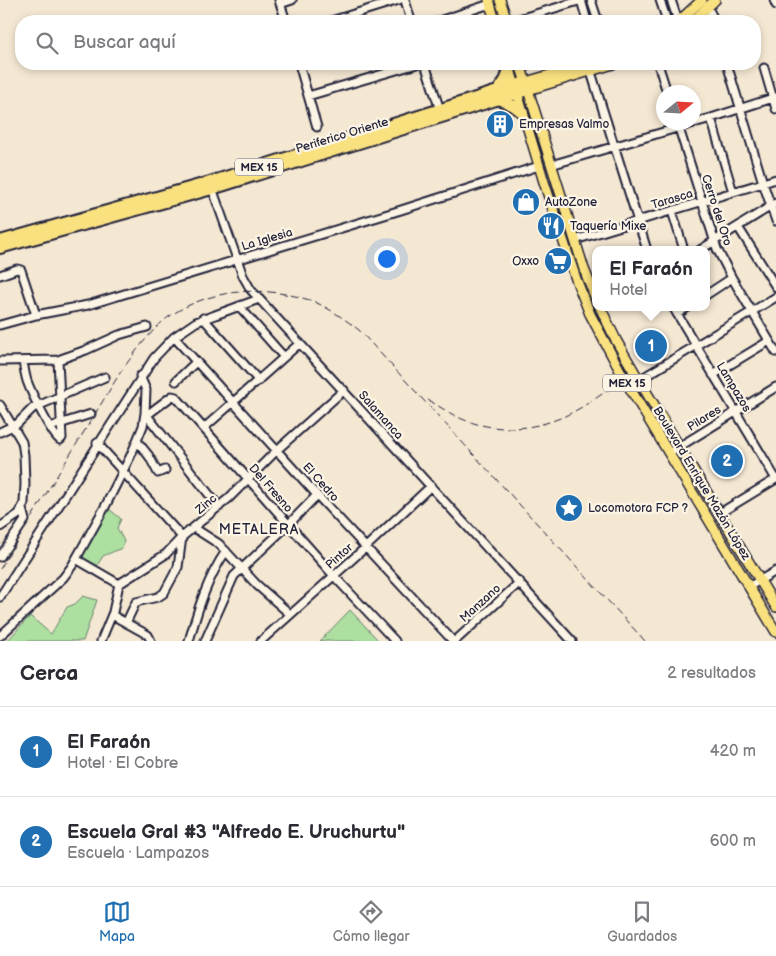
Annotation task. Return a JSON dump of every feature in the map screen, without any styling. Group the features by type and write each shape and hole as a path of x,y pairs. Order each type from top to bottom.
{"highway":[{"path":"508,70 498,95 523,113"},
{"name":"Periferico Oriente","path":"0,248 211,185 527,86"},
{"name":"Periferico Oriente","path":"0,241 211,185"}],"main road":[{"path":"500,0 505,15"},
{"path":"685,15 702,0"},
{"path":"700,15 715,0"},
{"path":"489,2 493,15"},
{"name":"Boulevard Enrique Mazón López","path":"510,70 539,166 576,279 590,314 625,380 776,632"},
{"path":"522,70 575,240 592,288"},
{"path":"527,86 582,70"},
{"name":"Boulevard Enrique Mazón López","path":"602,311 617,342 639,380 776,608"}],"street":[{"path":"284,15 280,2 292,0"},
{"path":"350,15 399,0"},
{"path":"405,0 410,15"},
{"path":"532,15 581,0 586,15"},
{"path":"591,0 596,15"},
{"path":"660,0 665,15"},
{"path":"671,0 676,15"},
{"path":"774,0 776,5"},
{"path":"455,15 489,2"},
{"path":"708,8 712,15"},
{"path":"764,68 776,109"},
{"path":"302,70 316,127"},
{"path":"308,96 397,70"},
{"path":"427,70 441,113"},
{"path":"590,70 646,246"},
{"path":"660,70 665,85"},
{"path":"730,70 763,183 773,205 776,221"},
{"path":"701,120 774,97"},
{"path":"711,118 733,192"},
{"path":"551,165 663,130"},
{"name":"Cerro del Oro","path":"679,130 714,241 732,278 776,352"},
{"name":"La Iglesia","path":"0,325 36,315 88,305 539,166"},
{"name":"Tarasca","path":"575,240 776,179"},
{"name":"Salamanca","path":"211,185 246,282 259,299 572,641"},
{"path":"706,246 773,205"},
{"path":"672,211 683,246"},
{"path":"738,227 776,287"},
{"path":"0,275 19,269 36,315"},
{"path":"710,292 732,278"},
{"path":"639,380 776,297"},
{"path":"0,597 150,362 174,337 187,327 203,318 259,299"},
{"path":"239,306 284,357"},
{"path":"590,314 596,311"},
{"name":"Lampazos","path":"676,311 776,479"},
{"path":"203,318 259,380"},
{"path":"0,361 58,360 119,335 147,327"},
{"name":"El Cedro","path":"174,337 316,495 454,641"},
{"path":"713,374 769,341"},
{"path":"204,428 300,342"},
{"path":"23,361 27,380 39,406 57,439 60,440 62,438 58,360"},
{"path":"176,381 196,362"},
{"path":"0,636 63,578 76,559 123,470 143,426 146,414 146,390 140,376"},
{"path":"0,432 21,421 30,410 105,377"},
{"name":"Pilares","path":"669,453 776,387"},
{"name":"Zinc","path":"120,584 160,559 182,537 219,507 277,450 344,390"},
{"name":"Del Fresno","path":"146,414 174,396 334,576 395,641"},
{"path":"0,405 22,442 25,484 22,508 25,520 0,557"},
{"path":"50,427 91,414"},
{"path":"146,414 219,507"},
{"path":"137,440 149,456 158,473 166,470"},
{"path":"97,443 182,537 178,567 164,593 158,597 136,602 126,623"},
{"path":"720,513 776,479"},
{"name":"Pintor","path":"261,641 431,486"},
{"path":"205,641 232,580 316,495"},
{"path":"0,527 17,516 22,508"},
{"path":"194,528 226,551 290,614"},
{"path":"189,641 201,598 214,570 226,551"},
{"path":"76,559 120,584 112,615 101,641"},
{"path":"750,586 776,571"},
{"name":"Manzano","path":"454,641 520,582"},
{"path":"112,615 148,635 151,641"}],"green space":[{"path":"108,508 121,519 117,528 124,541 122,548 103,556 95,569 78,559"},
{"path":"83,596 97,600 83,641 7,641 30,616 51,634 67,607 75,604"},
{"path":"350,610 379,641 320,641"}],"railway":[{"path":"0,569 120,373 143,342 157,327 170,316 200,301 233,293 249,291 266,292 313,301 359,330 645,641"},
{"path":"428,400 473,423 485,426 520,428 544,424 563,417 618,384"}],"place":[{"name":"Empresas Valmo","path":"500,124"},
{"name":"AutoZone","path":"526,202"},
{"name":"Taquería Mixe","path":"551,226"},
{"name":"Oxxo","path":"558,261"},
{"name":"El Faraón","path":"651,346"},
{"name":"Escuela Gral #3 \"Alfredo E. Uruchurtu\"","path":"727,461"},
{"name":"Locomotora FCP ?","path":"569,508"}],"district":[{"name":"METALERA","path":"259,529"}]}
